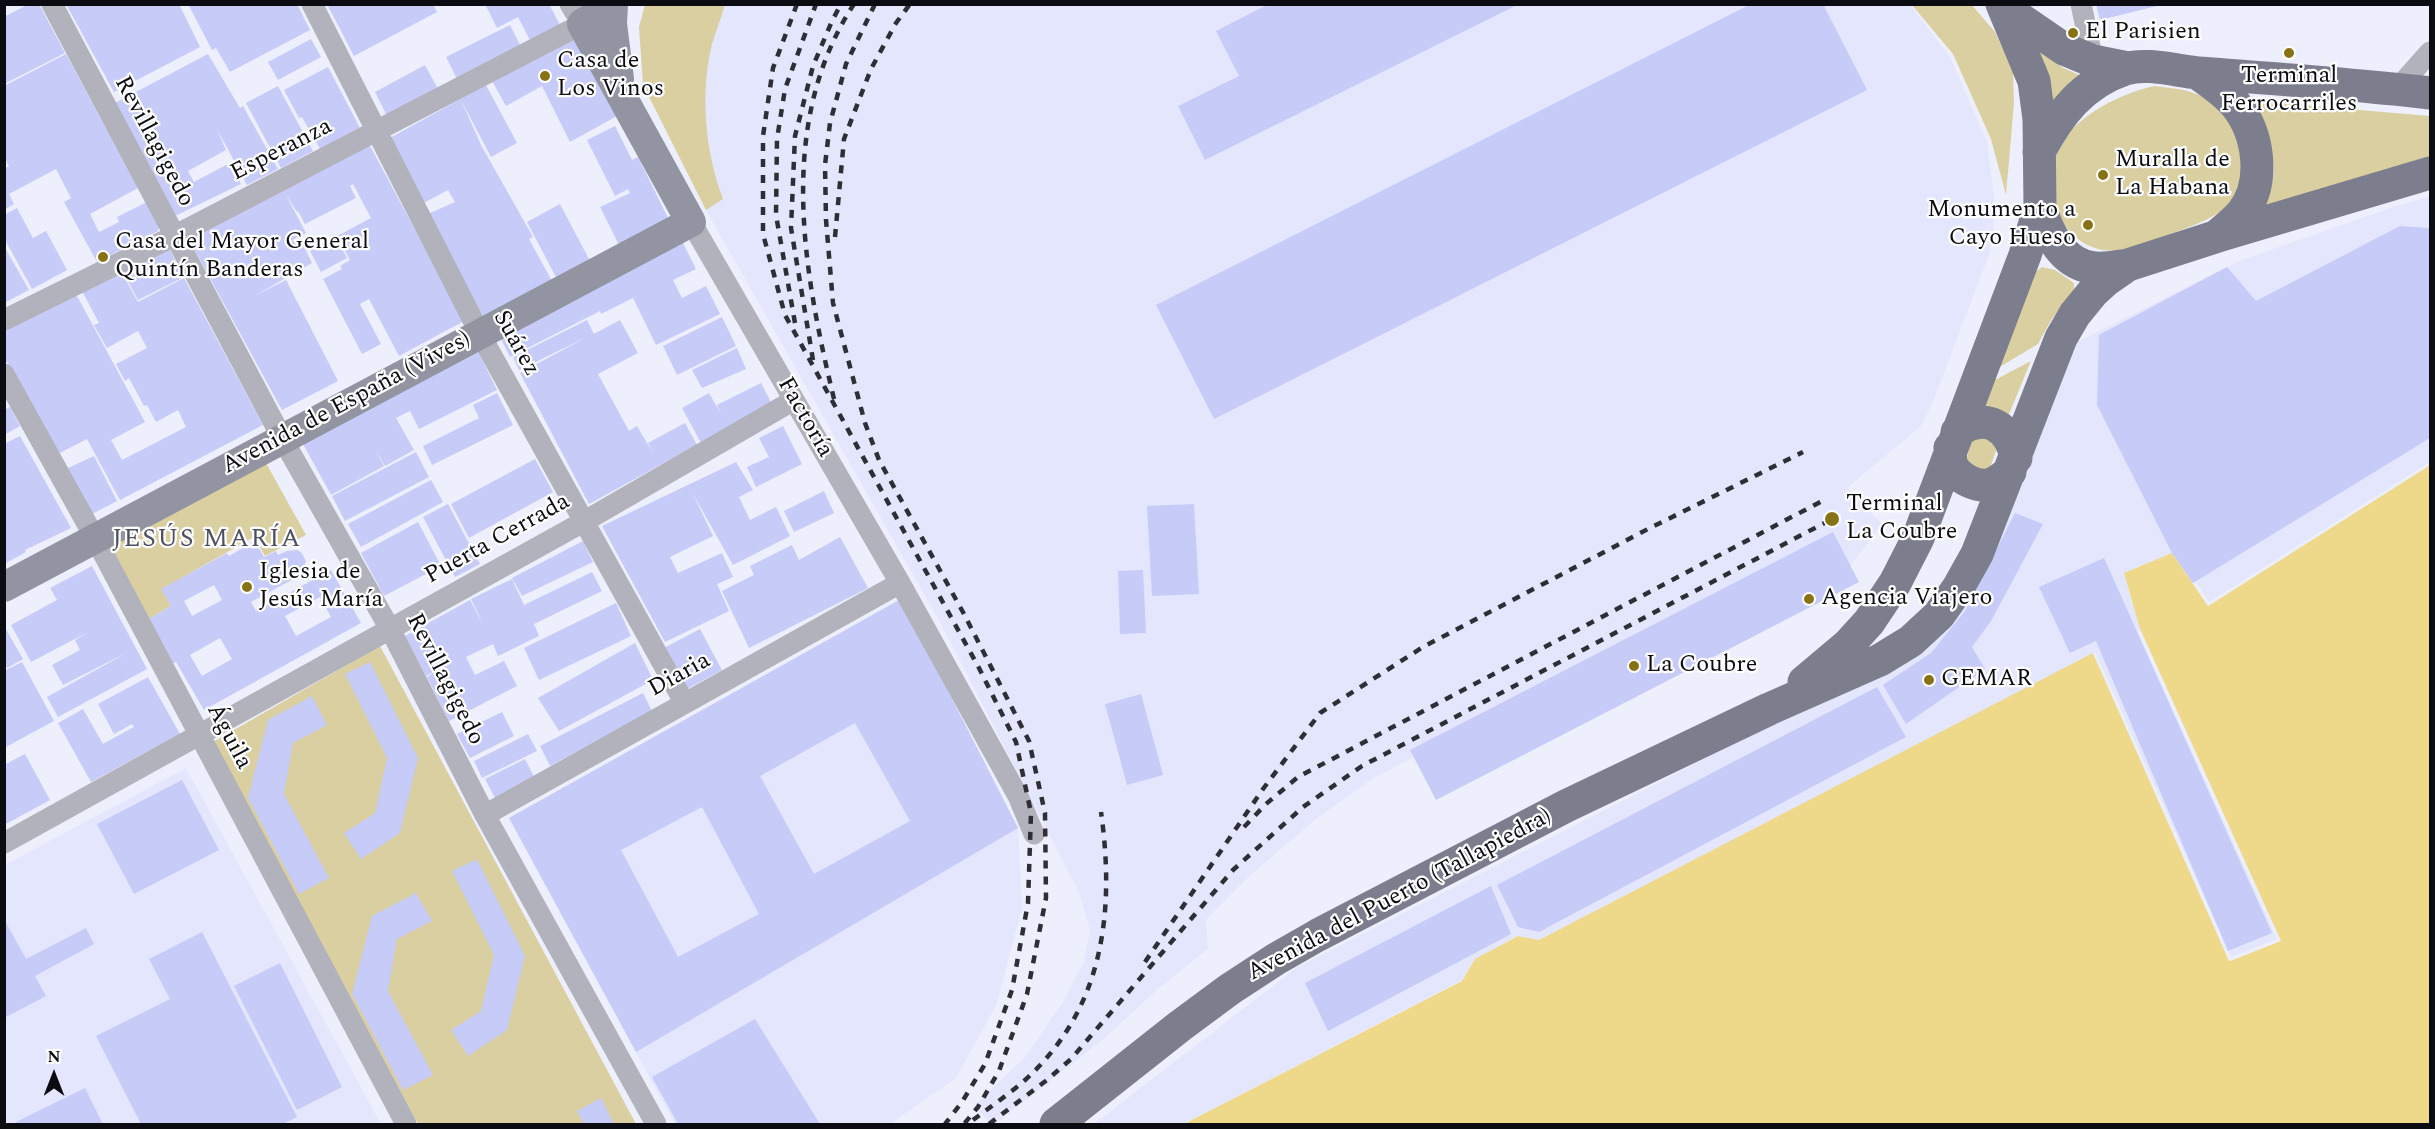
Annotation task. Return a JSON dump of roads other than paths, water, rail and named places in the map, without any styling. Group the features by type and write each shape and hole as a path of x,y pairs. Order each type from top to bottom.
{"main road":[{"path":"2003,6 2064,49 2093,61 2128,68 2150,67 2430,93"},
{"path":"2003,6 2034,81 2039,119 2040,207 2047,229 2056,244 2084,266 2103,268 2128,265 2430,173"},
{"path":"2039,152 2053,126 2078,96 2096,81 2128,68"},
{"path":"2197,73 2223,92 2236,105 2253,138 2255,150 2256,183 2250,198 2242,212 2218,236"},
{"path":"1769,709 1821,670 1869,622 1895,584 1918,538 2025,255 2040,207"},
{"path":"1769,709 1880,660 1911,641 1939,615 1958,588 1977,554 2061,338 2075,314 2093,292 2105,280 2128,265"},
{"path":"1986,422 1996,425 2008,435 2014,445 2013,465 1995,483 1986,485 1973,483 1956,471 1952,464 1954,440 1966,425 1986,422"},
{"name":"Avenida del Puerto (Tallapiedra)","path":"1056,1125 1180,1026 1276,959 1369,907 1545,817 1769,709"}],"street":[{"name":"Revillagigedo","path":"52,4 282,438 390,629 485,815 656,1125"},
{"name":"Suárez","path":"312,4 480,334 684,702"},
{"path":"2082,4 2093,61"},
{"path":"576,14 613,5 612,24 622,97"},
{"name":"Esperanza","path":"4,320 174,236 376,131 576,14"},
{"name":"Factoría","path":"576,14 690,222 900,583 1018,796 1034,834"},
{"path":"2397,90 2430,52"},
{"name":"Avenida de España (Vives)","path":"4,587 690,222"},
{"name":"Águila","path":"4,375 96,540 406,1125"},
{"name":"Puerta Cerrada","path":"5,842 585,521 794,400"},
{"name":"Diaria","path":"485,815 900,583"}],"railway":[{"path":"797,4 773,68 763,136 763,234 785,315 979,668 1016,742 1031,813 1028,903 1012,990 985,1064 962,1102 945,1124"},
{"path":"795,323 776,215 777,139 785,89 816,4"},
{"path":"813,360 791,228 795,136 813,66 841,4"},
{"path":"834,399 813,300 806,249 803,198 805,147 814,98 829,50 854,4"},
{"path":"875,4 846,64 830,123 825,165 826,220 833,303 865,423 879,460 964,614 1029,741 1045,813 1046,898 1027,994 999,1071 978,1107 964,1124"},
{"path":"835,237 844,139 871,69 896,23 910,4"},
{"path":"1145,962 1263,789 1320,713 1423,647 1648,529 1803,452"},
{"path":"1244,827 1266,804 1298,777 1824,500"},
{"path":"989,1124 1071,1059 1233,870 1303,807 1362,766 1832,519"},
{"path":"973,1120 1024,1081 1051,1053 1072,1023 1087,991 1098,957 1104,922 1105,849 1101,812"}],"place":[{"name":"El Parisien","path":"2073,33"},
{"name":"Terminal Ferrocarriles","path":"2289,53"},
{"name":"Casa de Los Vinos","path":"545,76"},
{"name":"Muralla de La Habana","path":"2103,175"},
{"name":"Monumento a Cayo Hueso","path":"2088,225"},
{"name":"Casa del Mayor General Quintín Banderas","path":"103,257"},
{"name":"Terminal La Coubre","path":"1832,519"},
{"name":"Iglesia de Jesús María","path":"247,587"},
{"name":"Agencia Viajero","path":"1809,599"},
{"name":"La Coubre","path":"1634,666"},
{"name":"GEMAR","path":"1929,680"}],"district":[{"name":"JESÚS MARÍA","path":"207,541"}]}
